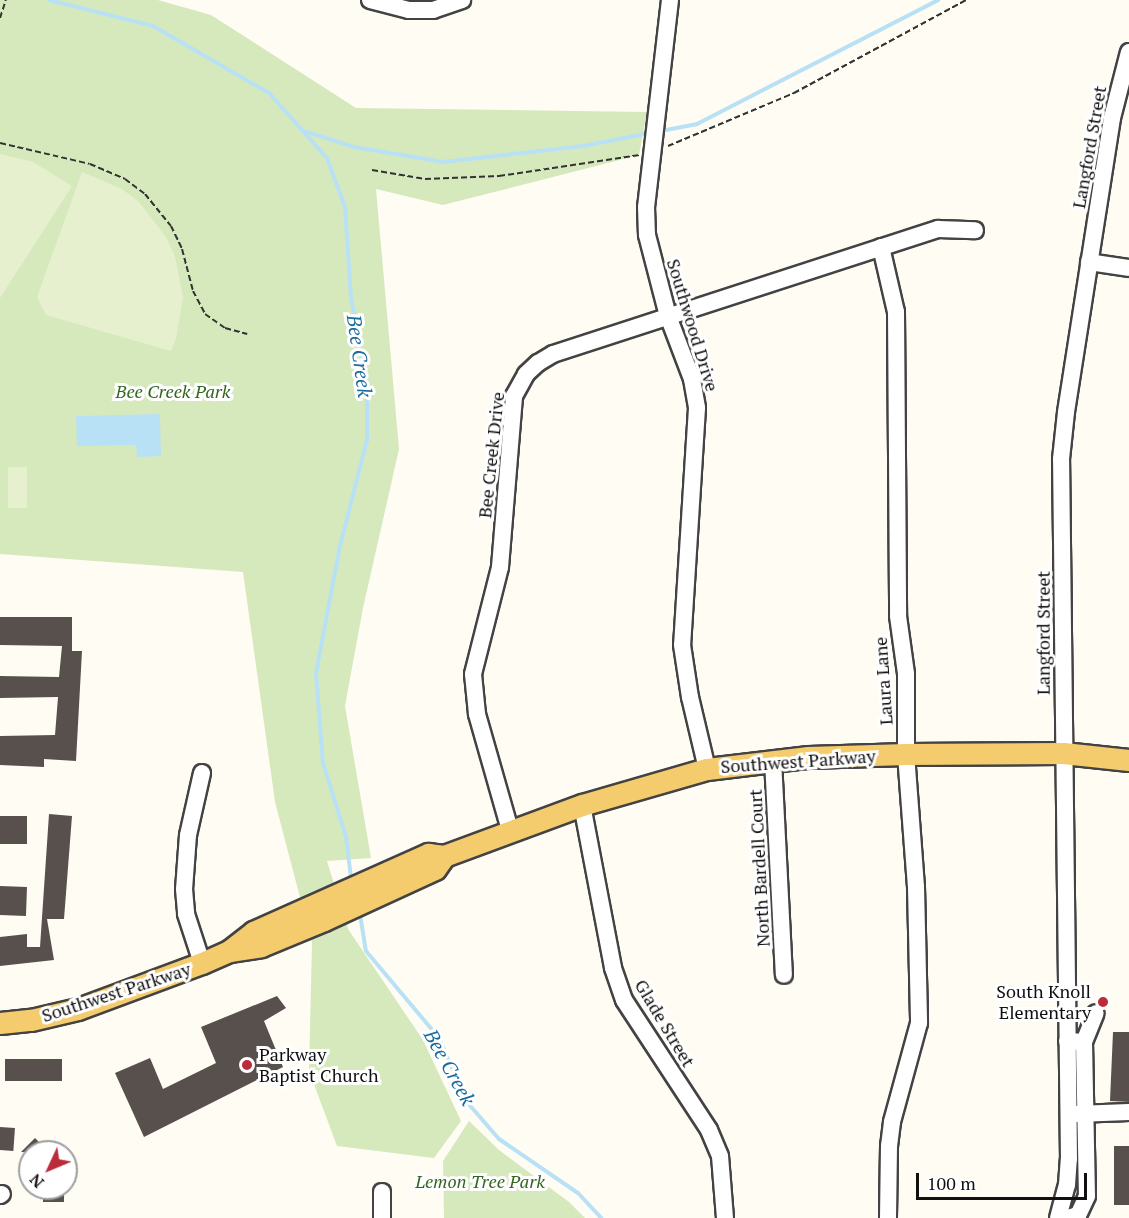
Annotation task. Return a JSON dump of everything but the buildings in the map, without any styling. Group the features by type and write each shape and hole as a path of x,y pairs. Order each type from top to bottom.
{"main road":[{"name":"Southwest Parkway","path":"0,1023 31,1020 78,1009 202,963 229,951 253,932 428,854 444,856 582,805 707,769 773,760 906,754 1063,753 1129,760"}],"street":[{"path":"370,0 409,10 433,10 462,0"},
{"name":"Southwood Drive","path":"670,0 659,109 646,154 647,235 668,316 692,379 698,408 682,645 690,697 707,769"},
{"name":"Langford Street","path":"1058,1218 1067,1185 1068,1115 1075,1041 1063,753 1061,459 1066,412 1112,118 1128,58"},
{"name":"Bee Creek Drive","path":"510,830 477,714 473,674 500,567 514,396 526,374 553,354 938,228 975,230"},
{"name":"Laura Lane","path":"881,247 896,312 898,616 906,674 906,754 916,887 919,1023 892,1122 889,1146 888,1218"},
{"path":"1089,262 1129,268"},
{"name":"North Bardell Court","path":"773,760 784,975"},
{"path":"202,773 188,835 184,889 186,914 202,963"},
{"name":"Glade Street","path":"582,805 613,968 624,1000 710,1130 720,1156 725,1218"},
{"path":"1068,1218 1078,1215 1087,1196 1086,1114 1075,1041 1096,1013"},
{"path":"1068,1115 1129,1112"},
{"path":"382,1192 382,1218"}],"path":[{"path":"1,16 6,0"},
{"path":"372,170 425,179 499,176 646,154 794,93 966,0"},
{"path":"0,143 90,164 125,178 145,194 171,226 182,249 193,291 205,314 225,328 247,334"}],"green space":[{"name":"Bee Creek Park","path":"0,0 158,0 211,15 356,108 647,112 639,155 443,205 376,189 399,449 363,608 345,706 371,858 327,861 348,929 423,1040 461,1121 434,1158 337,1146 309,1071 312,943 275,802 243,572 0,554"},
{"path":"0,154 33,162 72,186 0,298"},
{"path":"82,172 122,189 139,202 166,237 175,257 183,297 176,339 171,351 46,315 37,297"},
{"path":"8,467 27,467 27,508 8,508"},
{"name":"Lemon Tree Park","path":"469,1121 499,1150 569,1202 585,1218 444,1218 443,1161"}],"water":[{"path":"160,414 161,456 137,457 136,445 77,446 76,416"}],"waterway":[{"name":"Bee Creek","path":"49,0 153,26 269,93 327,158 345,207 351,298 367,383 367,440 340,546 316,673 323,763 346,837 351,876"},
{"path":"661,131 697,124 938,0"},
{"path":"304,131 354,147 444,162 583,146 650,133"},
{"name":"Bee Creek","path":"360,914 366,951 439,1038 466,1101 499,1139 578,1193 601,1218"}],"place":[{"name":"South Knoll Elementary","path":"1103,1002"},
{"name":"Parkway Baptist Church","path":"247,1065"}]}
